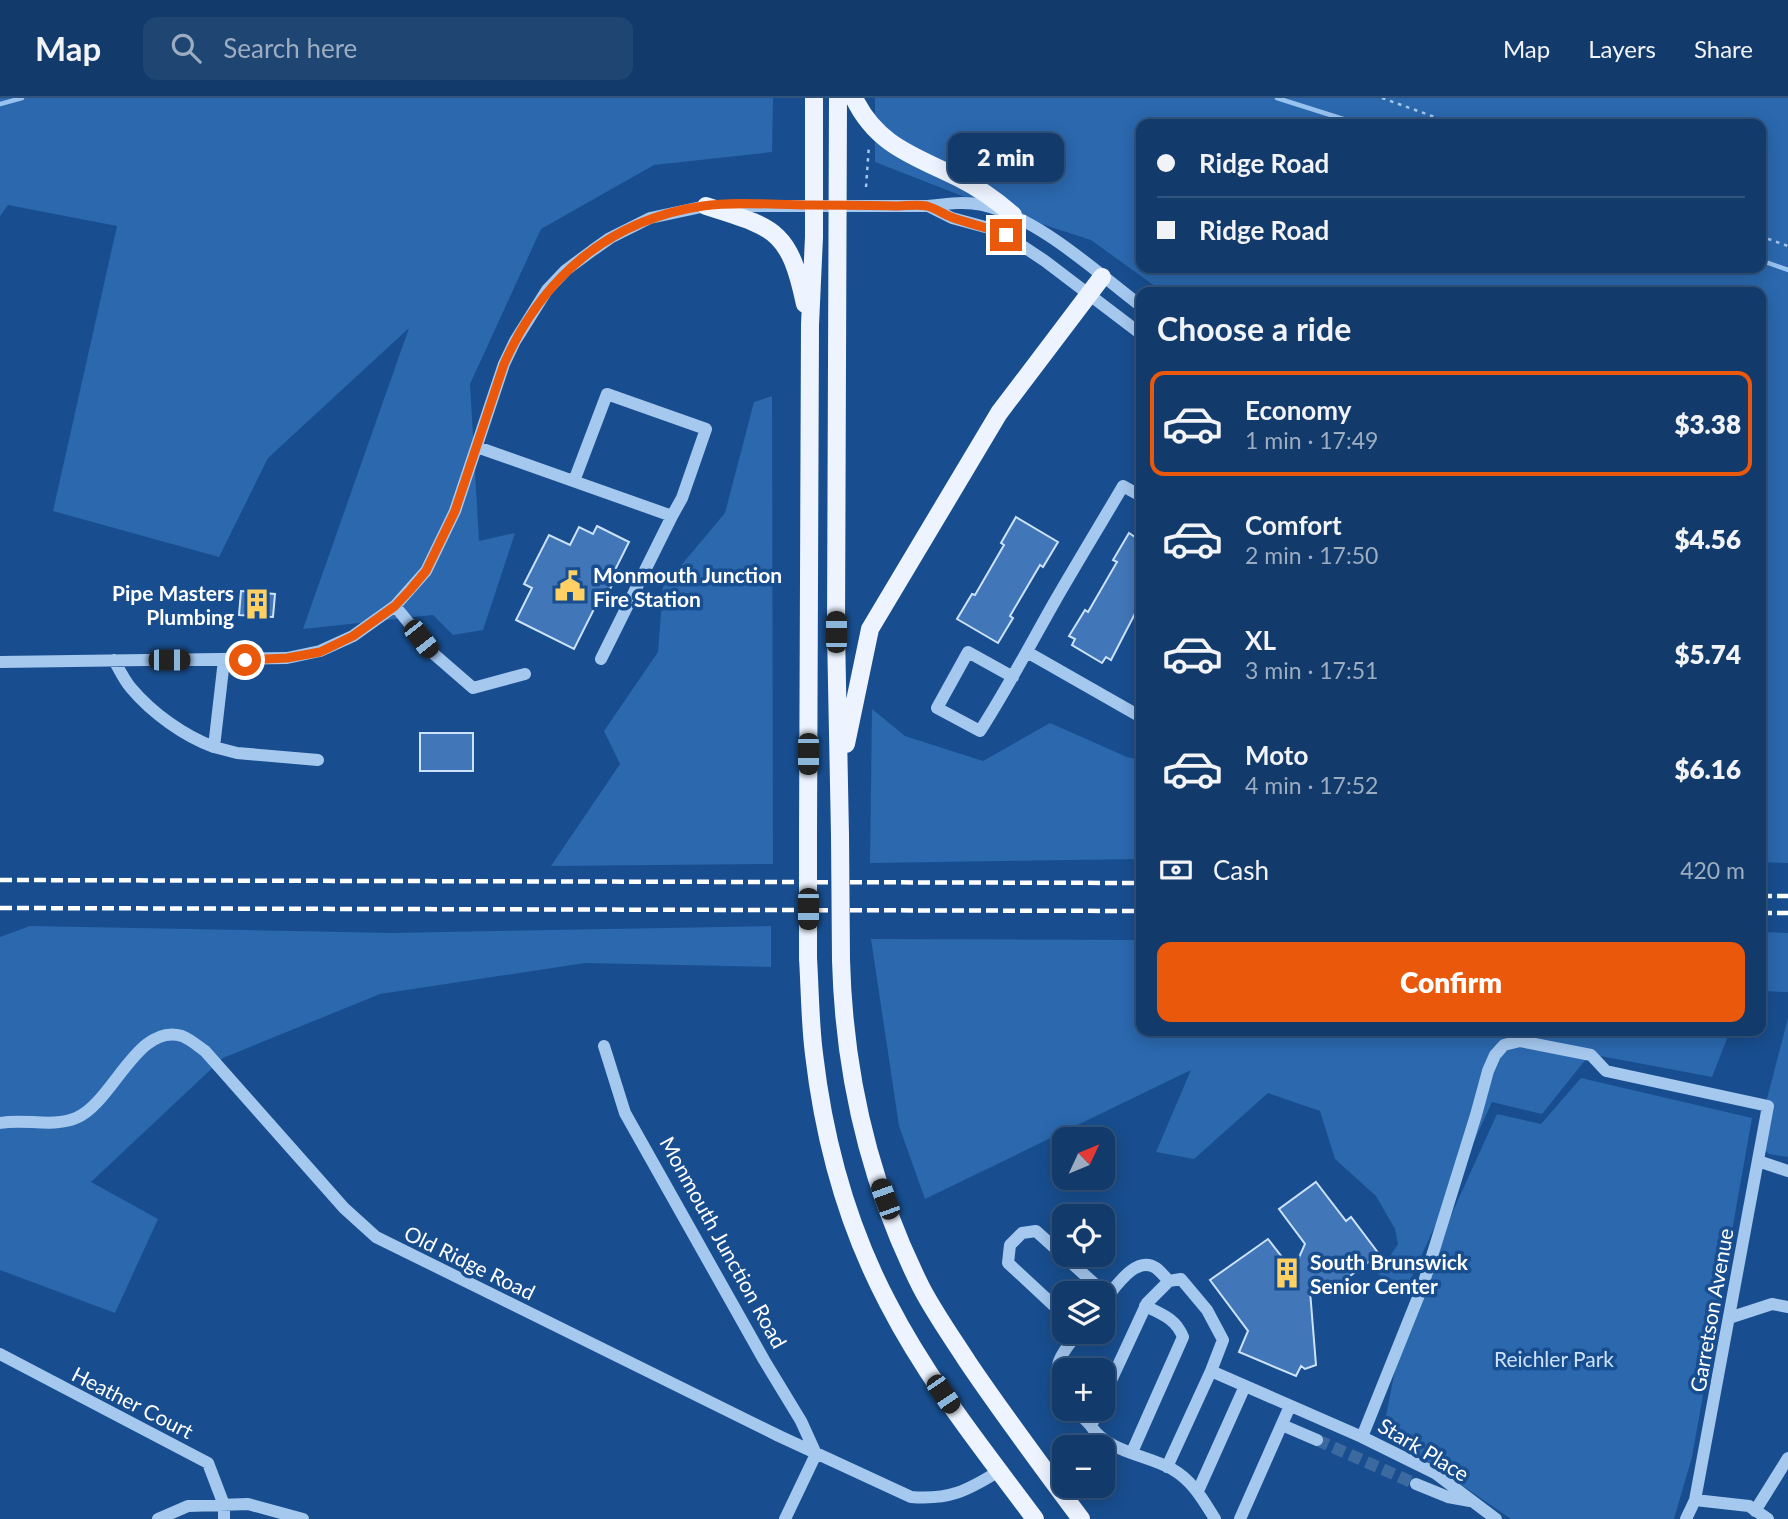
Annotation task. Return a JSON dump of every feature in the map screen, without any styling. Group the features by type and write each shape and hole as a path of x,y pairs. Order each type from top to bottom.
{"main road":[{"path":"814,98 807,835 808,958 813,1053 840,1185 887,1303 919,1358 1035,1519"},
{"path":"838,98 836,632 841,960 845,1036 858,1113 877,1180 922,1289 1000,1411 1081,1519"},
{"path":"854,98 874,130 887,141 916,159 960,178 988,194 1013,215"},
{"path":"706,206 761,224 781,239 792,258 810,325"},
{"path":"839,789 851,712 870,629 999,413 1102,277"}],"street":[{"path":"0,662 287,658 320,652 353,636 395,606 426,571 444,536 504,364 514,341 547,290 566,270 610,238 629,227 674,211 706,206 980,204 1013,215 1039,228 1136,302"},
{"path":"928,206 952,218 1006,235 1136,330"},
{"path":"574,481 607,394 706,429 682,498 601,659"},
{"path":"477,447 672,516"},
{"path":"1013,677 968,652 937,708 980,731 1013,677 1123,486 1136,493"},
{"path":"395,606 435,655 473,688 525,674"},
{"path":"1027,652 1136,715"},
{"path":"114,660 130,687 152,708 194,740 237,753 318,760"},
{"path":"214,747 224,660"},
{"name":"Old Ridge Road","path":"0,1124 46,1123 75,1118 97,1105 143,1047 162,1034 183,1036 205,1051 344,1208 376,1237 816,1454 911,1497 933,1499 955,1494 999,1471"},
{"name":"Stark Place","path":"1496,1519 1435,1473 1362,1437 1423,1285 1488,1071 1496,1055 1504,1045 1520,1041 1591,1055 1606,1071 1768,1105"},
{"name":"Monmouth Junction Road","path":"604,1046 625,1113 801,1421 816,1454"},
{"name":"Garretson Avenue","path":"1686,1519 1695,1500 1768,1105"},
{"path":"1758,1161 1788,1171"},
{"path":"1052,1304 1008,1264 1010,1245 1022,1233 1036,1231 1087,1281"},
{"path":"1115,1287 1126,1274 1146,1265 1155,1267 1169,1281"},
{"path":"1115,1372 1145,1306 1169,1281 1181,1279 1207,1310 1223,1340 1212,1371 1167,1467"},
{"path":"1729,1318 1772,1304 1788,1307"},
{"path":"1132,1452 1183,1337 1179,1326 1170,1317 1145,1306"},
{"name":"Heather Court","path":"0,1354 208,1463 224,1505"},
{"path":"1212,1371 1362,1437"},
{"path":"1198,1491 1245,1386"},
{"path":"1240,1519 1290,1406"},
{"path":"1086,1421 1098,1438 1167,1467 1198,1491 1215,1519"},
{"path":"1091,1426 1093,1421"},
{"path":"1282,1425 1317,1440"},
{"path":"785,1519 816,1454"},
{"path":"1755,1511 1788,1458"},
{"path":"1416,1484 1448,1497 1474,1502"},
{"path":"1695,1500 1749,1506 1768,1519"},
{"path":"158,1519 188,1506 248,1504 303,1519"},
{"path":"224,1505 224,1519"}],"path":[{"path":"1382,98 1440,119"},
{"path":"866,187 867,147 873,139"},
{"path":"1766,238 1788,246"}],"green space":[{"path":"0,98 773,98 772,152 654,165 541,229 470,384 479,541 515,533 483,630 453,635 433,615 303,629 409,328 268,458 219,557 53,511 117,226 8,205 0,216"},
{"path":"875,98 1788,98 1788,863 1766,862 1766,287 1156,287 1137,273 1766,273 1766,119 1136,119 1136,272 1091,240 1001,211 875,162"},
{"path":"772,396 773,864 551,866 620,764 604,731 658,652 663,587 725,513 754,402"},
{"path":"872,709 905,736 983,761 1050,723 1136,759 1136,859 870,863"},
{"path":"30,926 392,933 771,926 771,967 585,963 380,994 223,1058 91,1182 158,1219 115,1313 0,1270 0,937"},
{"path":"1766,932 1788,933 1788,992 1766,991"},
{"path":"871,939 1136,940 1136,1036 1728,1036 1712,1077 1590,1054 1542,1114 1492,1102 1407,1287 1378,1274 1398,1244 1395,1229 1376,1196 1335,1159 1320,1111 1268,1093 1194,1159 1156,1152 1191,1070 1073,1127 1052,1127 1052,1137 925,1199 899,1126"},
{"path":"1788,1018 1788,1157 1769,1154 1756,1141"},
{"name":"Reichler Park","path":"1581,1078 1752,1118 1692,1457 1674,1519 1511,1519 1383,1431 1406,1315 1497,1114 1541,1124"}],"building":[{"path":"1016,517 1058,542 1043,567 1040,565 1010,616 1013,618 998,643 957,619 972,594 975,595 1004,545 1001,543"},
{"name":"Monmouth Junction Fire Station","path":"597,526 629,542 613,574 617,575 608,593 603,591 574,649 516,620 532,588 524,584 549,535 570,545 579,527 593,534"},
{"path":"1129,533 1136,538 1136,612 1111,660 1106,657 1102,663 1072,645 1075,639 1069,636 1085,610 1088,612 1117,562 1113,560"},
{"name":"Pipe Masters Plumbing","path":"241,591 275,594 273,617 239,615"},
{"path":"420,733 473,733 473,771 420,771"},
{"name":"South Brunswick Senior Center","path":"1316,1182 1346,1221 1351,1217 1379,1254 1333,1289 1310,1291 1316,1365 1305,1369 1301,1366 1296,1376 1239,1352 1248,1331 1210,1280 1268,1239 1293,1271 1305,1244 1279,1209"}],"waterway":[{"path":"0,104 22,98"},
{"path":"1277,98 1343,119"},
{"path":"1766,262 1788,270"}],"tunnel":[{"path":"1317,1440 1416,1484"}],"railway":[{"path":"0,880 1136,883"},
{"path":"1766,896 1788,896"},
{"path":"0,908 1136,911"},
{"path":"1766,913 1788,913"}],"place":[{"name":"Monmouth Junction Fire Station","path":"570,586"},
{"name":"Pipe Masters Plumbing","path":"257,604"},
{"name":"South Brunswick Senior Center","path":"1287,1273"}],"route":[{"path":"245,660 287,658 320,652 353,636 395,606 410,590 426,571 455,511 504,364 527,319 547,290 566,270 629,227 674,211 706,206 928,206 952,218 1006,235"}]}
